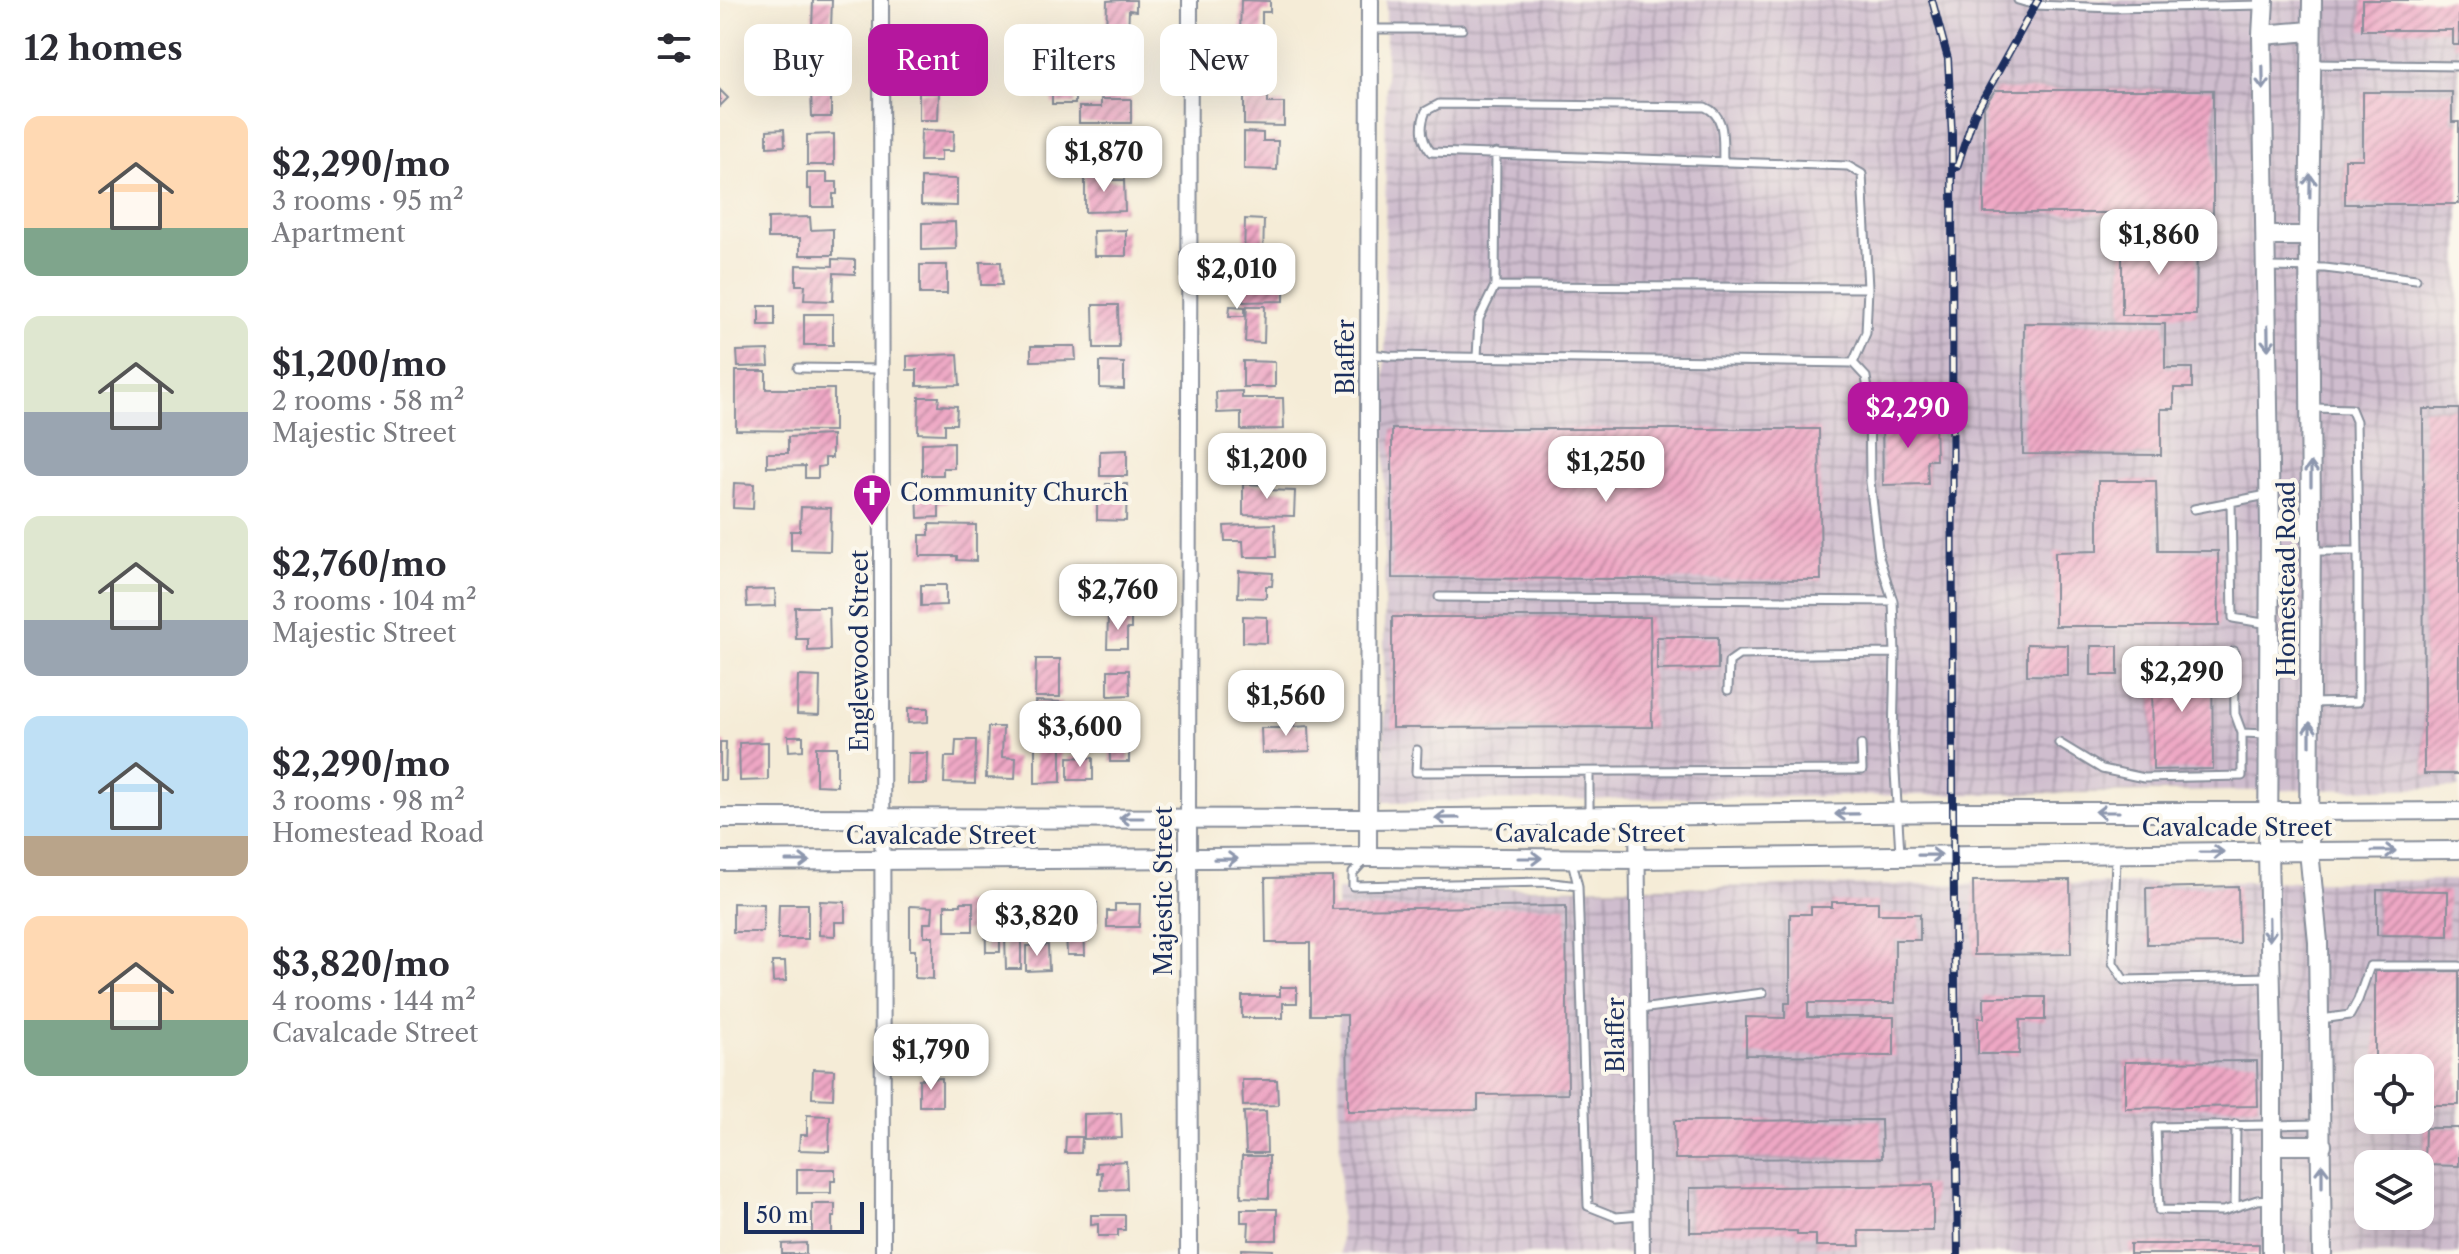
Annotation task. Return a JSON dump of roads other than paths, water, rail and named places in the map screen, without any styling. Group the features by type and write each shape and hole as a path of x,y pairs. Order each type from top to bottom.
{"main road":[{"name":"Homestead Road","path":"2312,0 2309,851 2318,942 2321,1019 2322,1254"},
{"name":"Homestead Road","path":"2264,3 2270,494 2268,851 2272,1254"},
{"path":"2262,35 2311,31"},
{"path":"2267,236 2309,236"},
{"path":"2270,528 2311,524"},
{"name":"Cavalcade Street","path":"720,818 1367,819 2309,812"},
{"name":"Cavalcade Street","path":"720,861 1368,857 1638,859 2309,851"},
{"path":"2272,1145 2322,1145"}],"street":[{"name":"Englewood Street","path":"881,0 883,1254"},
{"name":"Majestic Street","path":"1189,1254 1190,0"},
{"name":"Blaffer","path":"1368,857 1370,0"},
{"name":"Cavalcade Street","path":"2309,812 2459,811"},
{"name":"Blaffer","path":"1637,816 1642,1254"},
{"name":"Cavalcade Street","path":"2309,851 2459,850"}],"lane":[{"path":"2018,0 2035,5 2113,8 2264,3"},
{"path":"1370,29 1462,29"},
{"path":"2311,64 2459,66"},
{"path":"1723,162 1720,118 1705,107 1439,104 1426,111 1421,122 1424,144 1431,152 1496,153 1723,162 1848,166 1862,174 1868,288 1866,333 1853,363"},
{"path":"1477,357 1479,319 1495,286 1496,153"},
{"path":"2267,267 2309,267 2416,279"},
{"path":"1495,286 1868,288"},
{"path":"1370,354 1853,363 1866,377 1870,481 1879,557 1893,601 1893,739 1900,855"},
{"path":"798,368 882,369"},
{"path":"2310,703 2358,702 2356,421 2351,409 2311,408"},
{"path":"2194,509 2270,494"},
{"path":"2231,502 2233,618 2270,624"},
{"path":"2311,551 2358,551"},
{"path":"1439,597 1893,601"},
{"path":"2059,743 2102,769 2144,778 2242,776 2242,733 2235,714 2234,651"},
{"path":"1728,690 1729,662 1739,655 1895,653"},
{"path":"2242,733 2269,734"},
{"path":"1417,750 1416,772 1862,770 1861,745"},
{"path":"1589,772 1589,816"},
{"path":"2116,853 2113,963 2124,980 2271,977"},
{"path":"1368,857 1353,873 1353,886 1545,882 1578,886"},
{"path":"1571,858 1578,886 1588,1206 1616,1217 1641,1215"},
{"path":"2321,1019 2350,1015 2370,966 2459,966"},
{"path":"1640,1009 1763,993"},
{"path":"2235,1207 2236,1124"},
{"path":"2272,1199 2257,1200 2223,1211 2159,1210 2156,1127 2321,1124"}],"railway":[{"path":"1932,0 1948,59 1952,135 1953,812 1958,1254"},
{"path":"1957,167 1974,115 2038,0"}],"place":[{"name":"Community Church","path":"872,527"}]}
